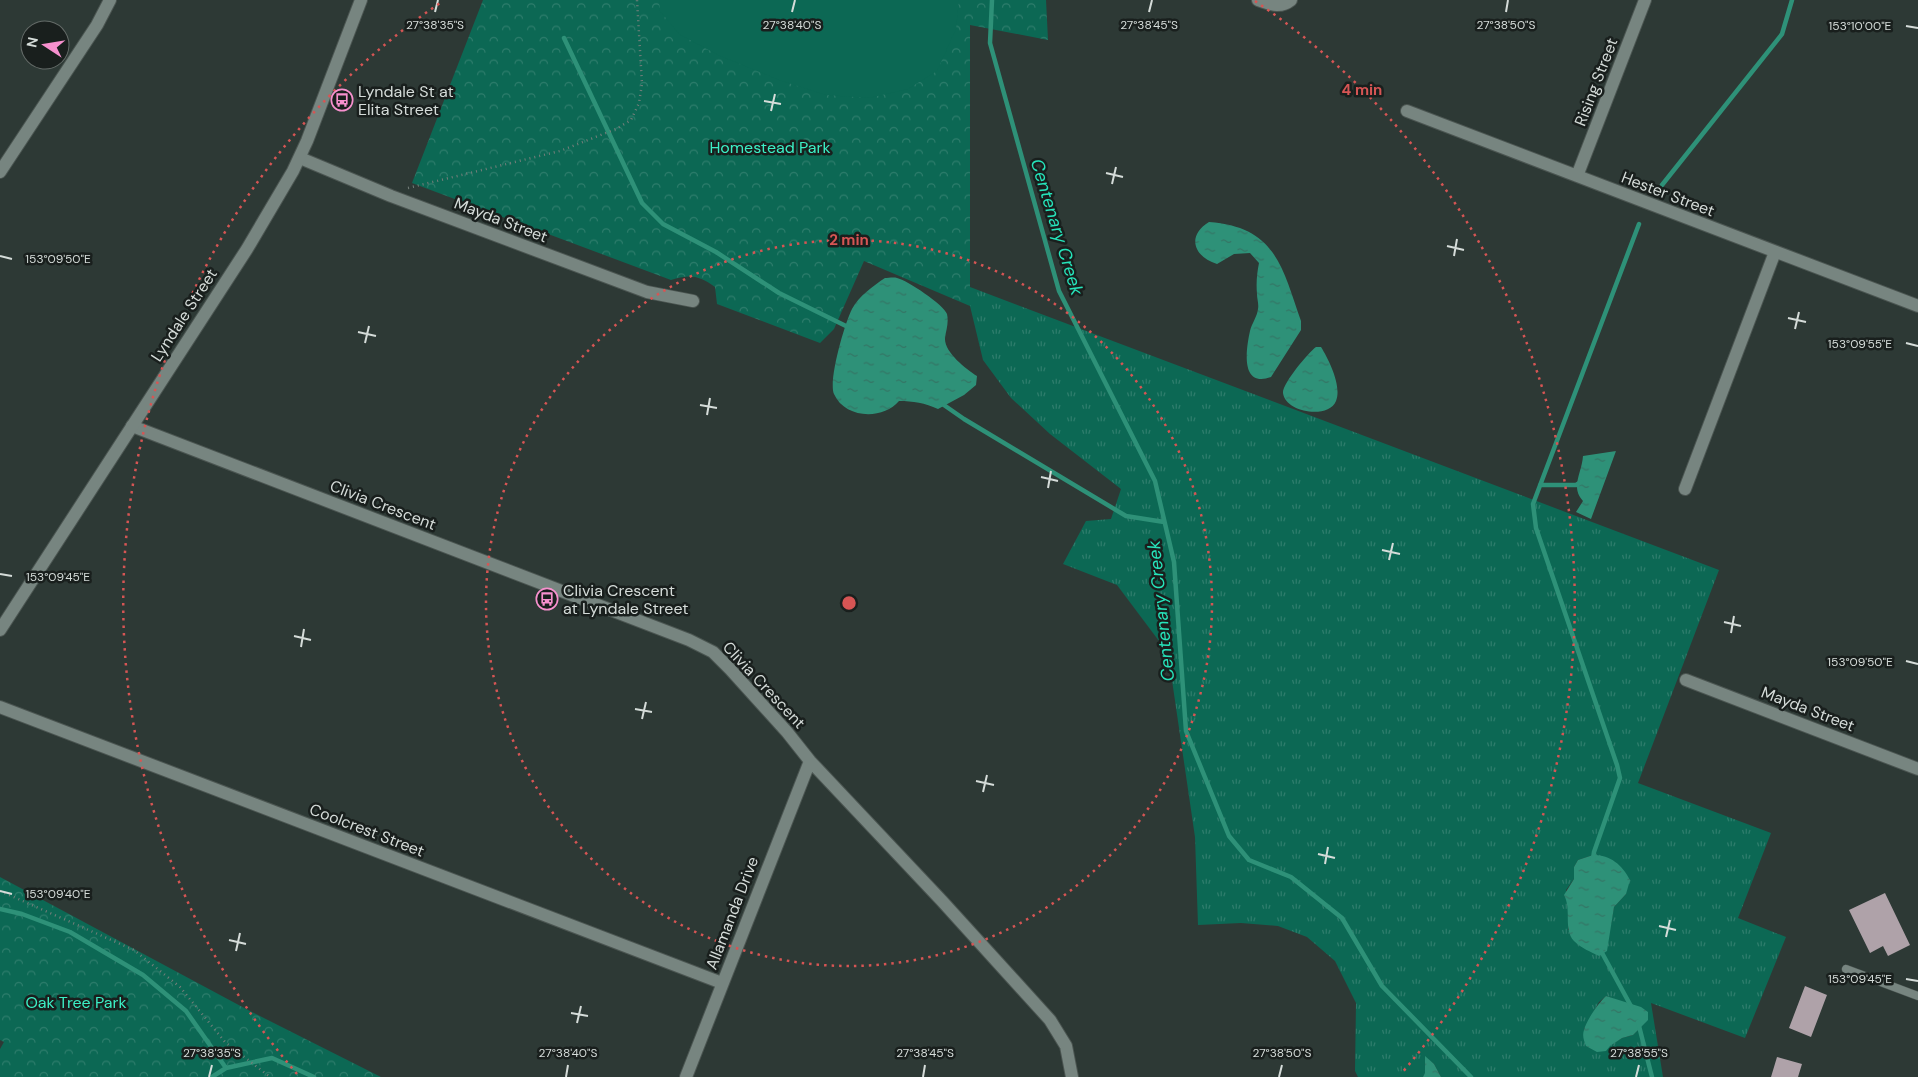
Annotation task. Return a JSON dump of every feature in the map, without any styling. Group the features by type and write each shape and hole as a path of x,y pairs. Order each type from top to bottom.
{"street":[{"name":"Lyndale Street","path":"0,630 247,249 300,158 361,0"},
{"path":"1258,0 1273,6 1286,4 1291,0"},
{"name":"Rising Street","path":"1577,176 1645,0"},
{"path":"0,172 97,25 105,1"},
{"name":"Hester Street","path":"1407,111 1918,306"},
{"name":"Mayda Street","path":"300,158 391,196 648,292 693,301"},
{"path":"1684,489 1775,252"},
{"name":"Clivia Crescent","path":"132,426 697,644 713,652 1050,1020 1066,1046 1072,1077"},
{"name":"Mayda Street","path":"1686,680 1918,769"},
{"name":"Coolcrest Street","path":"0,706 722,983"},
{"name":"Allamanda Drive","path":"686,1077 810,760"}],"lane":[{"path":"1846,969 1918,996"}],"path":[{"path":"391,196 399,190 560,151 598,137 631,120 639,103 642,84 637,0"},
{"path":"0,891 134,950 180,987 225,1042 270,1077"}],"green space":[{"name":"Homestead Park","path":"483,0 1046,0 1048,40 970,25 970,306 864,261 834,329 820,343 717,304 715,287 699,278 689,276 671,280 412,183"},
{"path":"659,0 959,0 956,29 937,71 908,89 869,98 826,95 779,80 718,55 679,34 660,11"},
{"path":"970,287 1719,570 1638,783 1771,833 1738,918 1786,937 1745,1038 1651,1003 1663,1077 1441,1077 1434,1064 1425,1057 1425,1074 1423,1077 1358,1077 1355,1071 1356,1003 1335,961 1307,937 1278,926 1241,923 1198,925 1195,837 1168,653 1117,585 1063,564 1086,521 1111,519 1121,489 1050,434 1011,398 983,360 970,306","holes":["1593,855 1626,894 1614,907 1609,934 1568,930 1569,917 1566,890 1574,879 1574,867 1578,860","1606,996 1622,1002 1647,1020 1633,1035 1622,1038 1609,1046 1584,1029 1599,1002"]},
{"name":"Oak Tree Park","path":"0,877 248,1010 381,1077 0,1077 0,1049 4,1042 0,1040"}],"water":[{"path":"1209,222 1231,225 1249,232 1263,241 1273,253 1288,283 1301,321 1301,330 1271,377 1261,379 1254,377 1247,365 1248,339 1258,307 1257,274 1259,263 1250,253 1234,254 1217,264 1209,261 1198,251 1195,240 1197,233"},
{"path":"885,278 896,278 909,283 925,293 944,310 948,317 945,338 948,349 962,365 977,376 976,385 964,395 938,409 919,403 899,401 884,411 865,414 847,408 839,402 834,394 833,377 835,365 852,309 862,296"},
{"path":"1316,347 1321,347 1331,366 1336,381 1337,395 1332,407 1316,412 1299,409 1291,405 1283,393 1291,376"},
{"path":"1616,451 1591,519 1576,512 1583,501 1579,496 1577,485 1583,456"},
{"path":"1593,855 1611,859 1620,865 1630,880 1626,894 1614,907 1607,951 1599,956 1580,946 1571,936 1564,895 1574,879 1574,867 1578,860"},
{"path":"1606,996 1641,1007 1648,1012 1648,1020 1633,1035 1622,1038 1606,1051 1597,1052 1586,1046 1583,1032 1590,1017"},
{"path":"1425,1056 1434,1064 1441,1077 1423,1077 1425,1073"}],"building":[{"path":"1885,893 1910,945 1888,956 1883,946 1870,953 1849,910"},
{"path":"1805,986 1827,995 1811,1037 1789,1028"},
{"path":"1777,1057 1802,1064 1798,1077 1771,1077"}],"waterway":[{"name":"Centenary Creek","path":"992,0 990,43 1059,291 1155,481 1174,562 1186,731 1229,836 1249,860 1291,877 1342,918 1382,986 1471,1077"},
{"path":"1662,185 1782,34 1792,0"},
{"path":"564,38 642,203 663,224 716,252 779,293 850,328"},
{"path":"1593,859 1620,778 1536,528 1533,504 1639,224"},
{"path":"941,403 964,419 1126,516 1164,522"},
{"path":"1540,485 1576,485 1581,482"},
{"path":"0,909 22,914 70,932 143,975 186,1011 226,1068"},
{"path":"1601,951 1632,1008"},
{"path":"1638,1022 1652,1077"},
{"path":"212,1077 226,1068 272,1058 314,1077"}],"place":[{"name":"Lyndale St at Elita Street","path":"342,100"},
{"name":"Clivia Crescent at Lyndale Street","path":"547,599"}]}
